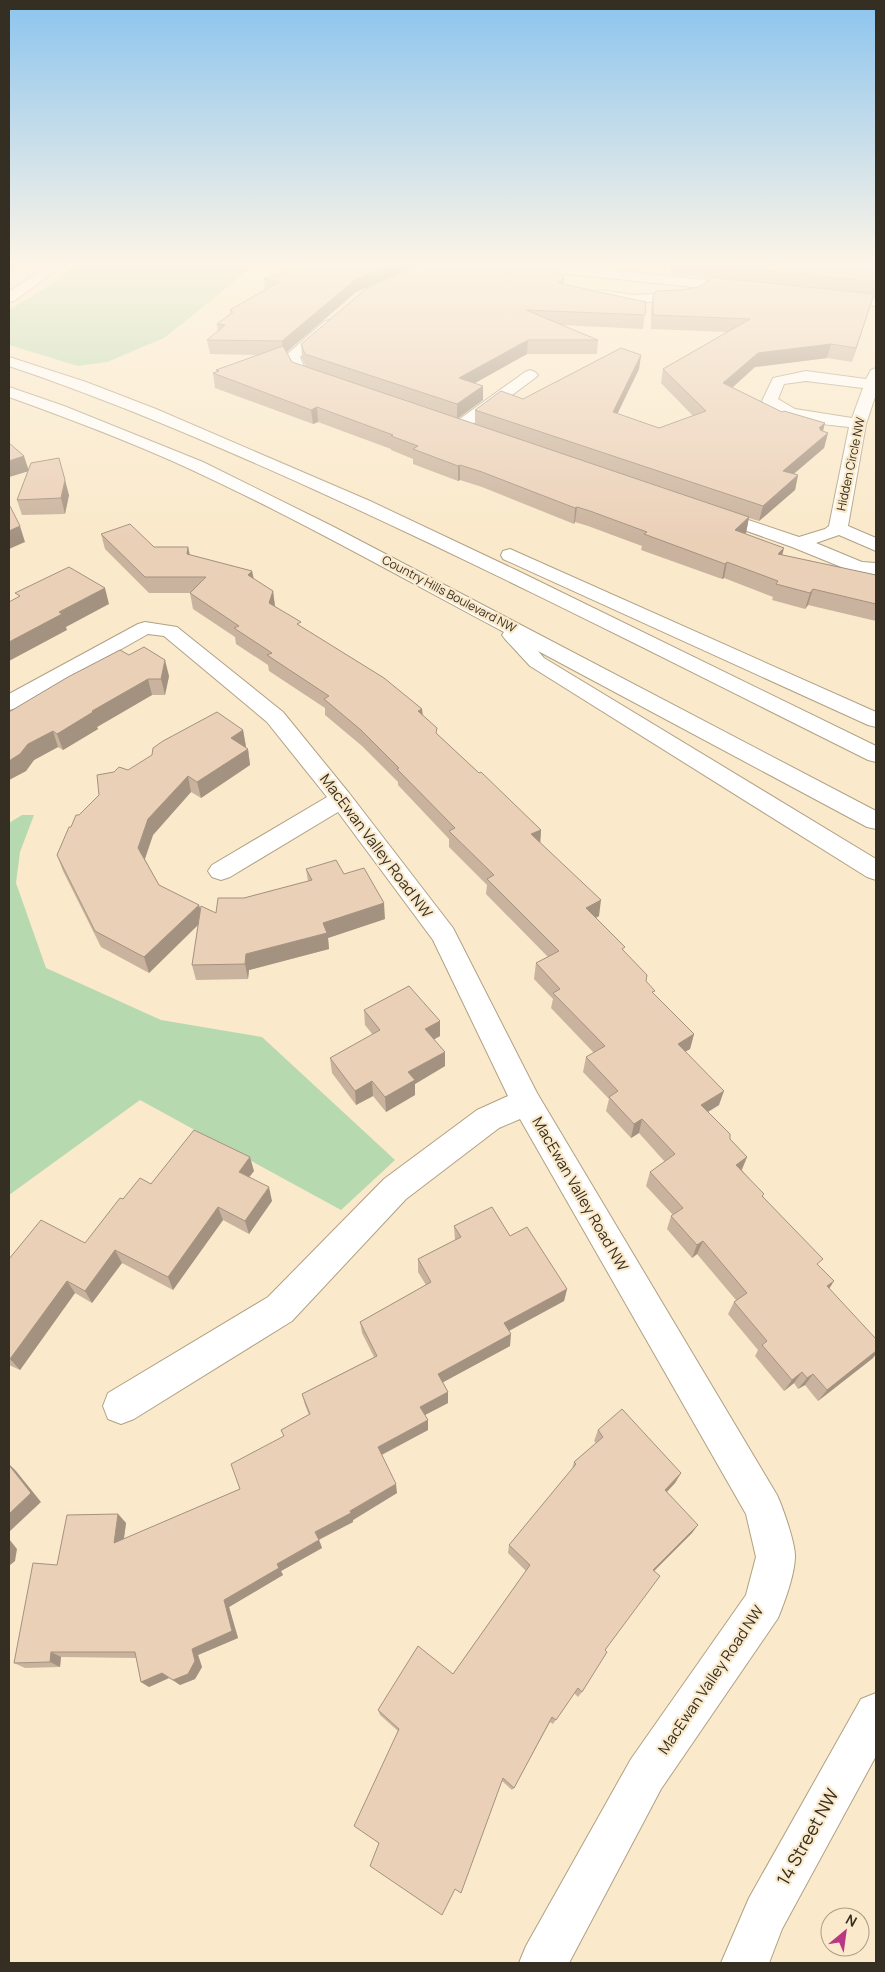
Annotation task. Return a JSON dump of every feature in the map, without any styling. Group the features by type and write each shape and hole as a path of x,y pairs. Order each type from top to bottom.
{"street":[{"path":"294,354 292,356 299,372 344,387"},
{"path":"9,361 89,388 156,414 406,524 876,755"},
{"path":"460,426 530,375"},
{"path":"858,424 791,412 770,400 778,381 806,376 874,379"},
{"name":"Hidden Circle NW","path":"799,542 831,533 838,528 858,424 874,379"},
{"name":"Country Hills Boulevard NW","path":"9,392 58,409 197,466 335,534 876,821"},
{"path":"443,420 479,433"},
{"path":"696,507 799,542 858,567 876,570"},
{"path":"406,524 480,542 876,720"},
{"name":"Hidden Circle NW","path":"838,528 876,544"},
{"path":"497,619 538,662 876,871"},
{"name":"MacEwan Valley Road NW","path":"9,703 145,628 170,631 275,717 341,799 444,935 526,1102 764,1508 776,1557 764,1604 646,1774 543,1963"},
{"path":"815,788 876,814"},
{"path":"221,871 341,799"},
{"path":"122,1406 280,1308 395,1189 488,1119 526,1102"},
{"name":"14 Street NW","path":"744,1963 765,1914 876,1714"}],"green space":[{"path":"39,354 126,354 107,362 78,366"},
{"path":"22,815 34,815 20,852 16,883 46,968 161,1020 262,1037 395,1160 341,1210 140,1100 9,1195 9,823"}],"building":[{"path":"261,354 288,354 292,362 749,517 735,530 784,548 778,554 876,575 876,604 813,589 810,593 776,584 778,581 644,534 647,532 413,449 418,446 391,436 393,435 317,407 311,410 213,373 219,371 216,370"},
{"path":"305,354 503,354 459,378 483,386 457,404"},
{"path":"609,354 638,354 641,355 613,412 659,428 706,411 663,369 689,354 757,354 723,383 782,412 825,423 819,428 828,433 783,471 798,475 763,506 475,410 501,391 523,399"},
{"path":"9,443 24,456 9,461"},
{"path":"59,458 65,480 61,498 17,500 31,463"},
{"path":"9,506 20,526 9,531"},
{"path":"130,524 154,547 188,547 187,554 252,571 248,575 273,591 269,603 301,622 297,624 384,678 422,709 418,711 437,728 436,733 479,773 481,772 541,830 531,834 601,900 586,908 625,947 622,949 647,975 646,981 655,991 652,992 694,1034 678,1044 724,1091 701,1105 730,1134 730,1139 747,1157 736,1165 764,1194 762,1196 823,1259 817,1264 834,1281 827,1286 876,1339 876,1351 827,1390 813,1374 807,1378 802,1372 792,1380 762,1345 767,1341 734,1302 747,1293 703,1241 697,1245 671,1216 683,1208 650,1172 675,1154 642,1119 634,1124 609,1097 618,1091 586,1057 605,1046 553,993 560,989 536,963 559,951 487,879 494,875 449,831 455,828 361,730 324,699 329,696 267,655 272,653 234,628 239,626 190,593 206,577 145,577 101,534"},
{"path":"69,567 105,588 59,612 62,614 9,642 9,602 20,596 15,593"},
{"path":"144,647 165,660 161,679 148,679 92,711 57,734 53,731 28,744 20,754 9,761 9,712 68,677 120,650 129,655"},
{"path":"217,712 243,730 231,738 248,749 197,782 188,776 148,819 138,848 159,885 199,905 144,957 95,931 57,855 76,815 79,815 99,795 97,775 114,772 119,767 128,770 152,755 153,748 163,741"},
{"path":"336,860 344,874 364,868 384,903 323,923 327,933 246,954 245,964 192,965 201,906 216,913 218,898 244,898 312,880 306,869"},
{"path":"409,986 440,1021 425,1029 445,1052 408,1072 415,1080 385,1097 372,1081 355,1091 330,1058 380,1030 364,1010"},
{"path":"194,1130 250,1157 239,1172 269,1187 245,1221 218,1207 168,1277 115,1250 85,1291 67,1281 10,1359 9,1259 41,1220 85,1243 120,1198 123,1199 140,1178 151,1184"},
{"path":"492,1207 510,1236 527,1227 567,1289 504,1323 511,1334 438,1374 448,1392 420,1407 428,1420 378,1447 396,1484 350,1511 351,1513 315,1532 319,1540 277,1564 279,1568 224,1600 232,1631 192,1649 195,1661 188,1674 173,1680 162,1673 141,1682 135,1652 51,1652 50,1662 14,1663 33,1563 57,1565 67,1515 118,1514 114,1543 240,1489 231,1464 284,1436 281,1430 310,1414 302,1394 377,1356 360,1322 431,1282 418,1259 461,1237 454,1226"},
{"path":"622,1409 681,1473 665,1490 698,1525 653,1570 660,1576 605,1650 607,1652 582,1692 578,1688 556,1720 552,1717 514,1788 503,1778 461,1893 455,1889 442,1915 370,1866 379,1843 354,1826 399,1729 378,1710 418,1646 453,1674 530,1565 509,1545 576,1464 574,1462 603,1437 598,1430"},
{"path":"9,1465 31,1493 9,1514"}]}
